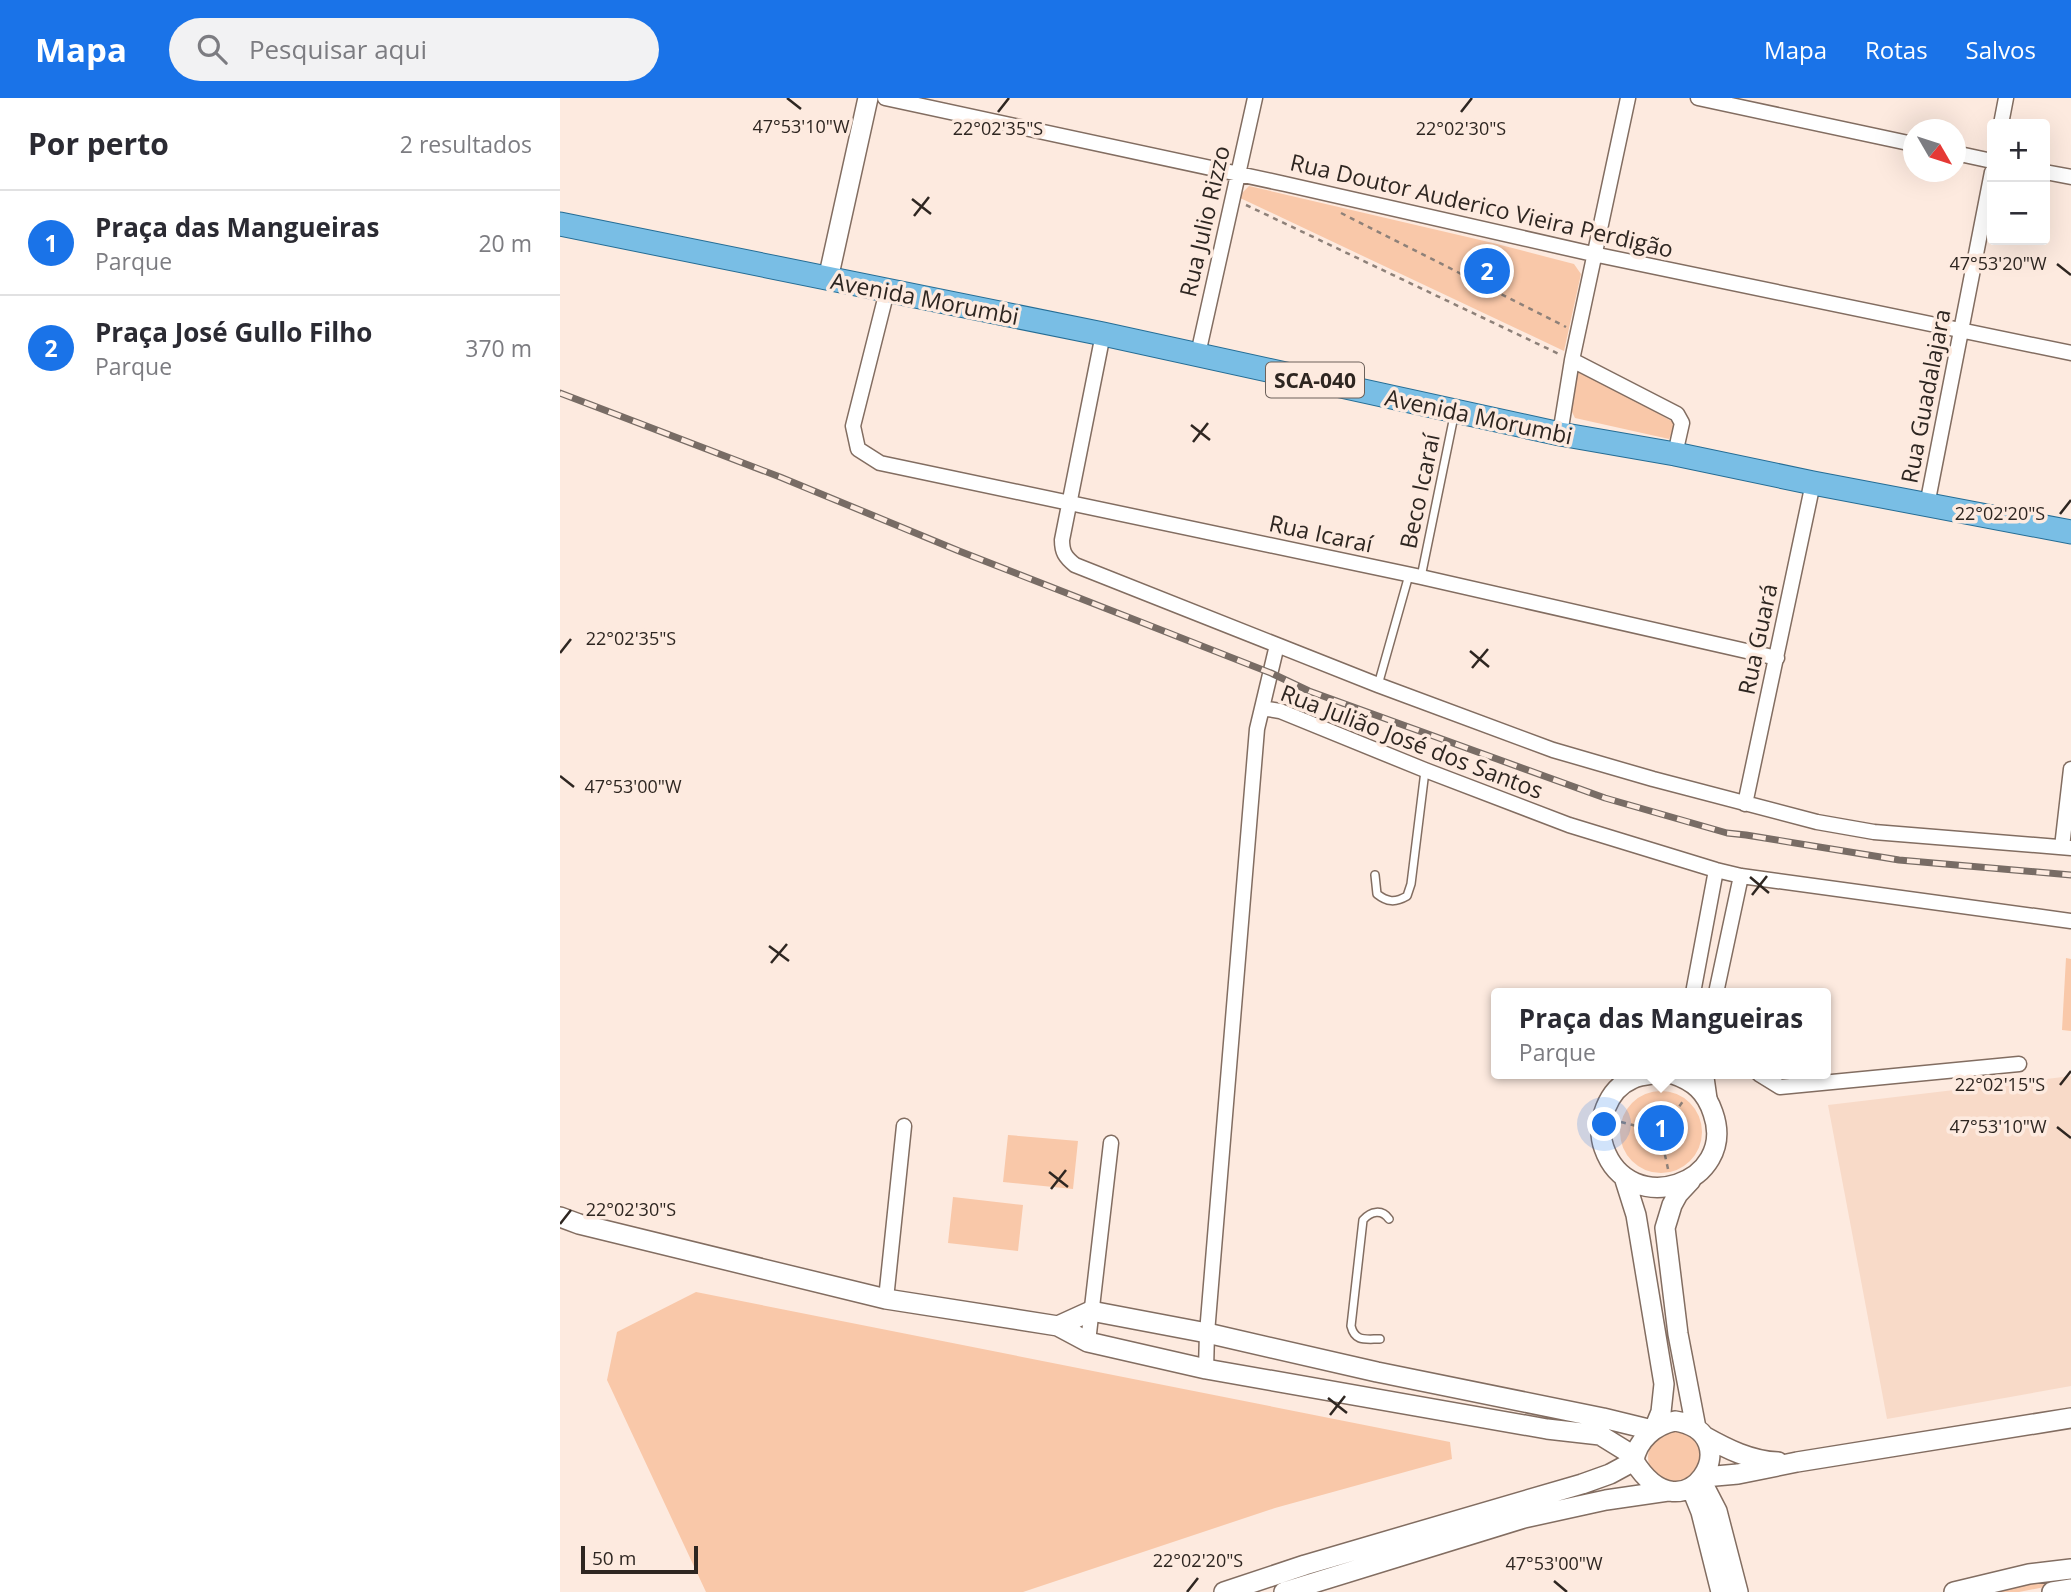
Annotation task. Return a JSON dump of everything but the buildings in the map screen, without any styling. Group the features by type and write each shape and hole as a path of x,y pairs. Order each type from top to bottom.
{"main road":[{"name":"Avenida Morumbi","path":"560,224 1103,334 1560,434 2071,532"}],"street":[{"path":"828,279 868,98"},
{"name":"Rua Doutor Auderico Vieira Perdigão","path":"885,98 1593,254 2071,352"},
{"name":"Rua Julio Rizzo","path":"1198,354 1255,98"},
{"path":"1560,434 1593,254 1628,98"},
{"path":"1698,98 1903,142"},
{"path":"2002,119 2006,98"},
{"path":"1966,155 1987,160"},
{"path":"2050,173 2071,177"},
{"name":"Rua Guadalajara","path":"1927,505 1990,182"},
{"name":"Rua Icaraí","path":"887,291 853,426 858,449 880,463 1415,576 1777,658"},
{"path":"1103,334 1062,540 1062,551 1075,565 1378,685 1553,750 1817,822 1874,832 2067,848 2071,769"},
{"path":"1572,360 1677,414 1682,423 1675,454"},
{"name":"Rua Guará","path":"1745,804 1813,483"},
{"path":"1262,708 1277,645"},
{"name":"Rua Julião José dos Santos","path":"1206,1369 1257,729 1262,708 1280,711 1569,825 1716,870 1741,876 2071,921"},
{"path":"1694,988 1716,870"},
{"path":"1717,988 1741,876"},
{"path":"1767,1079 1780,1087 2019,1064"},
{"path":"1631,1079 1616,1091 1606,1107 1601,1126 1603,1145 1610,1163 1624,1177 1640,1185 1660,1188 1678,1185 1695,1176"},
{"path":"1688,1079 1702,1090 1710,1104"},
{"path":"1707,1079 1710,1104 1717,1125 1716,1144 1708,1161 1678,1194 1665,1228 1678,1334 1700,1432 1709,1446 1709,1467 1699,1481 1701,1512 1721,1592"},
{"path":"886,1299 904,1126"},
{"path":"1088,1342 1111,1143"},
{"path":"1224,1592 1318,1561 1582,1484 1610,1474 1634,1459 1661,1412 1664,1384 1636,1215 1624,1177"},
{"path":"560,1217 579,1224 886,1299 1058,1326 1088,1342 1206,1369 1547,1429 1600,1435 1634,1459 1640,1472 1657,1487 1668,1491"},
{"path":"1058,1326 1091,1311 1207,1333 1377,1372 1653,1429 1663,1423 1686,1423 1725,1448 1748,1457 1797,1462"},
{"path":"1284,1592 1524,1518 1606,1500 1680,1491 1699,1481 1797,1462 2071,1418"},
{"path":"1699,1481 1717,1511 1738,1592"},
{"path":"1954,1592 2029,1574 2071,1569"},
{"path":"2053,1592 2071,1589"}],"lane":[{"name":"Beco Icaraí","path":"1378,685 1415,576 1455,411"},
{"path":"1374,875 1377,894 1384,900 1396,902 1407,896 1411,884 1425,770"},
{"path":"1380,1339 1358,1338 1353,1335 1351,1326 1363,1220 1367,1215 1380,1211 1385,1212 1389,1219"}],"path":[{"path":"1232,198 1572,360"},
{"path":"1334,209 1578,333"},
{"path":"1669,1172 1660,1132 1685,1099"},
{"path":"1621,1122 1660,1132"}],"shaded area":[{"path":"1249,186 1574,264 1581,274 1564,351 1238,197"},
{"path":"1579,368 1673,422 1669,439 1575,418 1570,408"},
{"path":"2066,958 2071,959 2071,1031 2062,1030"},
{"path":"2071,1076 2071,1386 1887,1419 1828,1105"},
{"path":"1661,1091 1677,1094 1690,1103 1699,1116 1702,1132 1699,1148 1690,1161 1677,1170 1661,1173 1645,1170 1632,1161 1623,1148 1620,1132 1623,1116 1632,1103 1645,1094"},
{"path":"1008,1135 1078,1141 1073,1189 1003,1182"},
{"path":"953,1197 1023,1205 1018,1251 948,1243"},
{"path":"696,1292 1450,1442 1452,1459 1275,1508 1023,1592 706,1592 607,1380 617,1332"},
{"path":"1674,1431 1693,1438 1700,1457 1693,1476 1674,1483 1655,1476 1648,1457 1655,1438"},
{"path":"2071,1575 2071,1582 2019,1592 1978,1592"}],"railway":[{"path":"560,393 780,477 959,551 1271,673 1309,691 1605,798 1727,833 1899,860 2071,875"}],"place":[{"name":"Praça José Gullo Filho","path":"1487,271"},
{"name":"Praça das Mangueiras","path":"1661,1128"}]}
